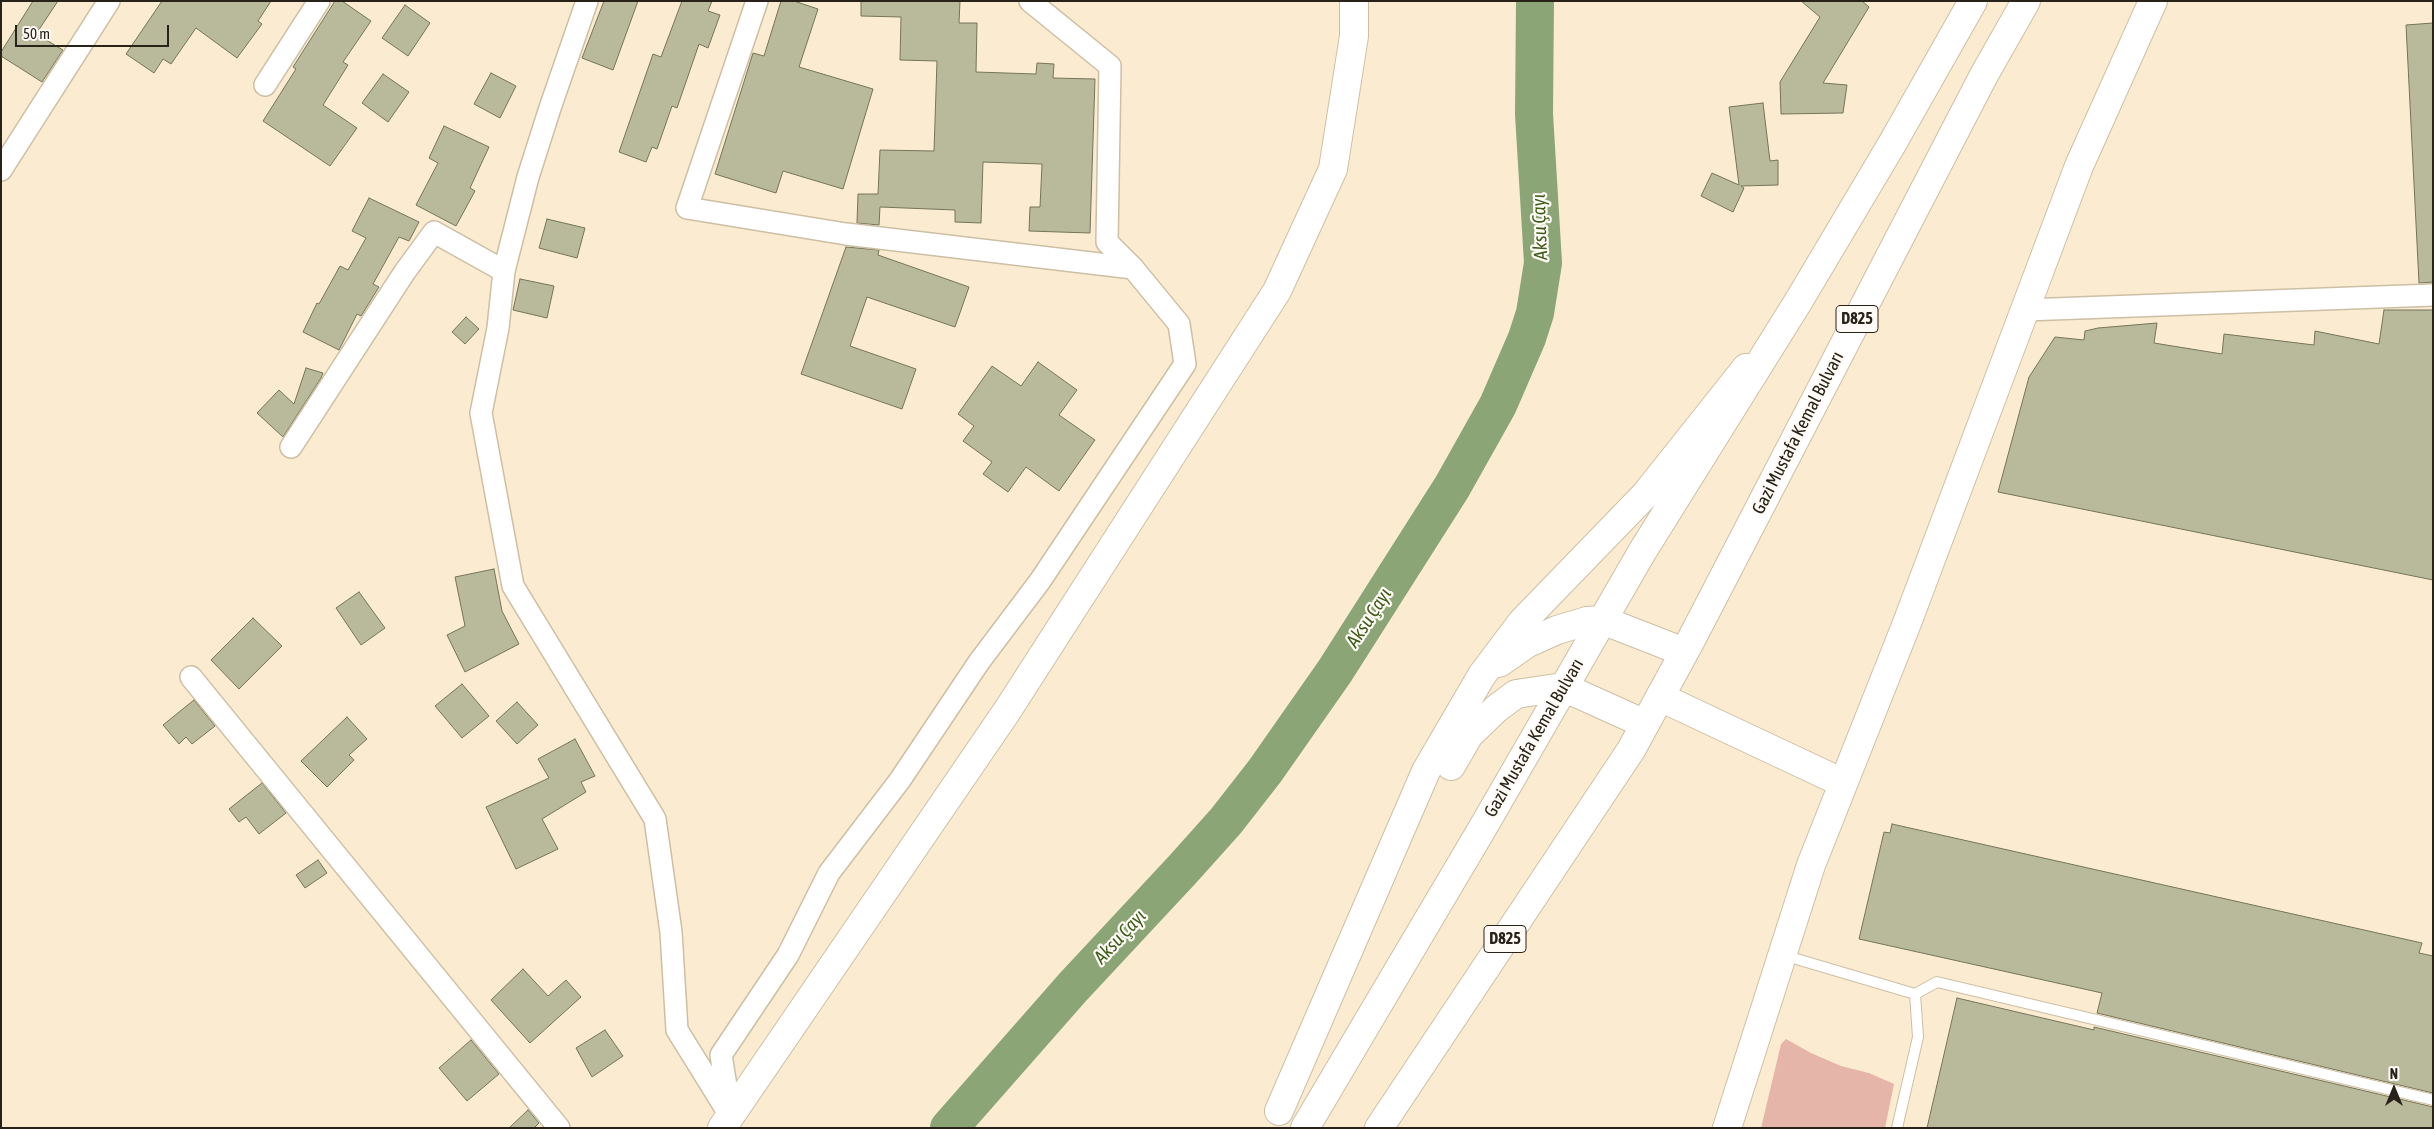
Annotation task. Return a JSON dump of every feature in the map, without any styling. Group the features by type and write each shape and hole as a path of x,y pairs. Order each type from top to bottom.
{"main road":[{"path":"726,1123 1007,711 1277,291 1333,168 1354,36 1354,1"},
{"name":"Gazi Mustafa Kemal Bulvarı","path":"1304,1128 1482,829 1642,552 1798,302 1892,144 1973,1"},
{"name":"Gazi Mustafa Kemal Bulvarı","path":"1379,1128 1631,750 1688,645 1984,75 2026,1"},
{"path":"1727,1128 1811,865 2079,166 2153,1"},
{"path":"1275,1119 1426,771 1482,675 1522,622 1645,496 1798,302"},
{"path":"1482,675 1528,644 1587,621 1602,620 1688,645"},
{"path":"1275,1119 1442,782 1469,735 1496,709 1516,694 1564,687 1645,724"},
{"path":"1660,697 1843,783"}],"street":[{"path":"1,170 109,1"},
{"path":"265,85 319,1"},
{"path":"587,1 528,178 504,271 498,328 481,412 513,586 655,819 671,932 677,1030 726,1123"},
{"path":"757,1 687,208 846,234 1133,268"},
{"path":"726,1123 721,1055 788,955 829,873 900,780 979,662 1040,582 1186,364 1180,324 1133,268 1107,242 1110,66 1030,1"},
{"path":"291,447 404,273 434,232 504,271"},
{"path":"2025,310 2433,295"},
{"path":"191,677 559,1128"}],"lane":[{"path":"1782,955 1915,994 1937,982 2433,1100"},
{"path":"1897,1128 1918,1036 1915,994"}],"shaded area":[{"path":"1786,1039 1811,1053 1841,1066 1869,1073 1894,1084 1885,1128 1761,1128 1781,1044"}],"building":[{"path":"33,1 58,1 36,34 63,50 42,82 1,56 1,52"},
{"path":"162,1 271,1 258,21 262,24 237,58 196,28 171,64 163,59 154,73 126,54"},
{"path":"335,1 342,1 371,21 343,62 348,65 323,105 357,128 330,166 263,121 296,69 293,67"},
{"path":"604,1 638,1 613,70 582,58"},
{"path":"682,1 712,1 708,11 720,15 708,48 699,44 677,108 672,106 657,149 652,147 646,162 619,152 653,54 661,57"},
{"path":"781,1 794,1 818,9 799,67 873,89 843,189 783,171 776,193 715,174 753,53 764,56"},
{"path":"861,1 960,1 959,23 977,23 976,72 1036,74 1037,63 1054,64 1053,78 1095,79 1090,233 1029,231 1030,207 1040,207 1042,164 983,162 981,223 955,222 955,210 880,207 879,225 857,223 858,194 878,194 880,150 934,151 937,61 900,60 901,17 861,16"},
{"path":"1801,1 1862,1 1869,7 1823,83 1847,85 1843,113 1781,114 1780,82 1820,17"},
{"path":"405,5 430,23 408,56 382,38"},
{"path":"2433,23 2433,282 2419,283 2406,25"},
{"path":"491,73 516,86 500,118 474,104"},
{"path":"383,74 409,92 388,122 362,103"},
{"path":"1763,103 1770,161 1778,160 1778,185 1741,186 1744,188 1733,212 1701,196 1712,173 1739,185 1729,107"},
{"path":"444,126 489,147 470,188 475,191 456,226 416,205 438,163 429,158"},
{"path":"369,198 419,222 409,241 399,237 373,284 379,287 361,316 357,314 339,350 303,332 317,303 319,304 340,266 348,270 366,238 352,231"},
{"path":"547,219 585,228 577,258 539,248"},
{"path":"846,247 879,250 878,255 969,287 955,327 867,297 850,346 916,369 902,409 801,374"},
{"path":"520,279 554,286 547,318 513,310"},
{"path":"2384,310 2433,310 2433,580 1998,492 2029,377 2055,337 2084,340 2085,331 2098,328 2157,323 2154,343 2222,354 2224,334 2314,345 2315,331 2379,344"},
{"path":"466,317 479,329 465,344 452,332"},
{"path":"1038,362 1077,390 1059,415 1095,440 1059,491 1026,467 1008,492 983,474 992,462 963,441 974,426 958,414 992,366 1021,386"},
{"path":"306,368 323,373 283,437 257,413 279,390 294,404"},
{"path":"494,569 502,611 519,644 465,672 447,635 465,626 455,577"},
{"path":"359,592 385,628 361,645 336,608"},
{"path":"253,618 282,646 239,689 211,660"},
{"path":"462,684 489,716 462,738 435,706"},
{"path":"194,700 215,726 192,744 186,737 179,744 163,725"},
{"path":"517,702 538,725 517,744 496,721"},
{"path":"347,717 367,739 349,755 354,760 327,787 301,761"},
{"path":"575,739 595,776 581,782 586,792 542,819 558,849 516,869 486,807 549,778 538,759"},
{"path":"262,783 286,813 259,834 246,817 239,822 229,809"},
{"path":"1892,824 2422,943 2419,953 2433,956 2433,1093 2097,1013 2102,993 1859,939 1884,832 1890,833"},
{"path":"318,860 327,873 305,888 296,875"},
{"path":"523,969 548,996 566,980 581,997 530,1043 491,1000"},
{"path":"1957,998 2094,1030 2094,1027 2433,1107 2433,1128 1927,1128"},
{"path":"605,1030 623,1056 592,1077 576,1048"},
{"path":"471,1040 499,1074 467,1101 439,1068"},
{"path":"528,1110 539,1123 534,1128 509,1128"}],"waterway":[{"name":"Aksu Çayı","path":"949,1128 1073,987 1226,821 1265,771 1335,671 1452,487 1498,405 1527,338 1535,313 1543,263 1534,114 1535,1"}]}
